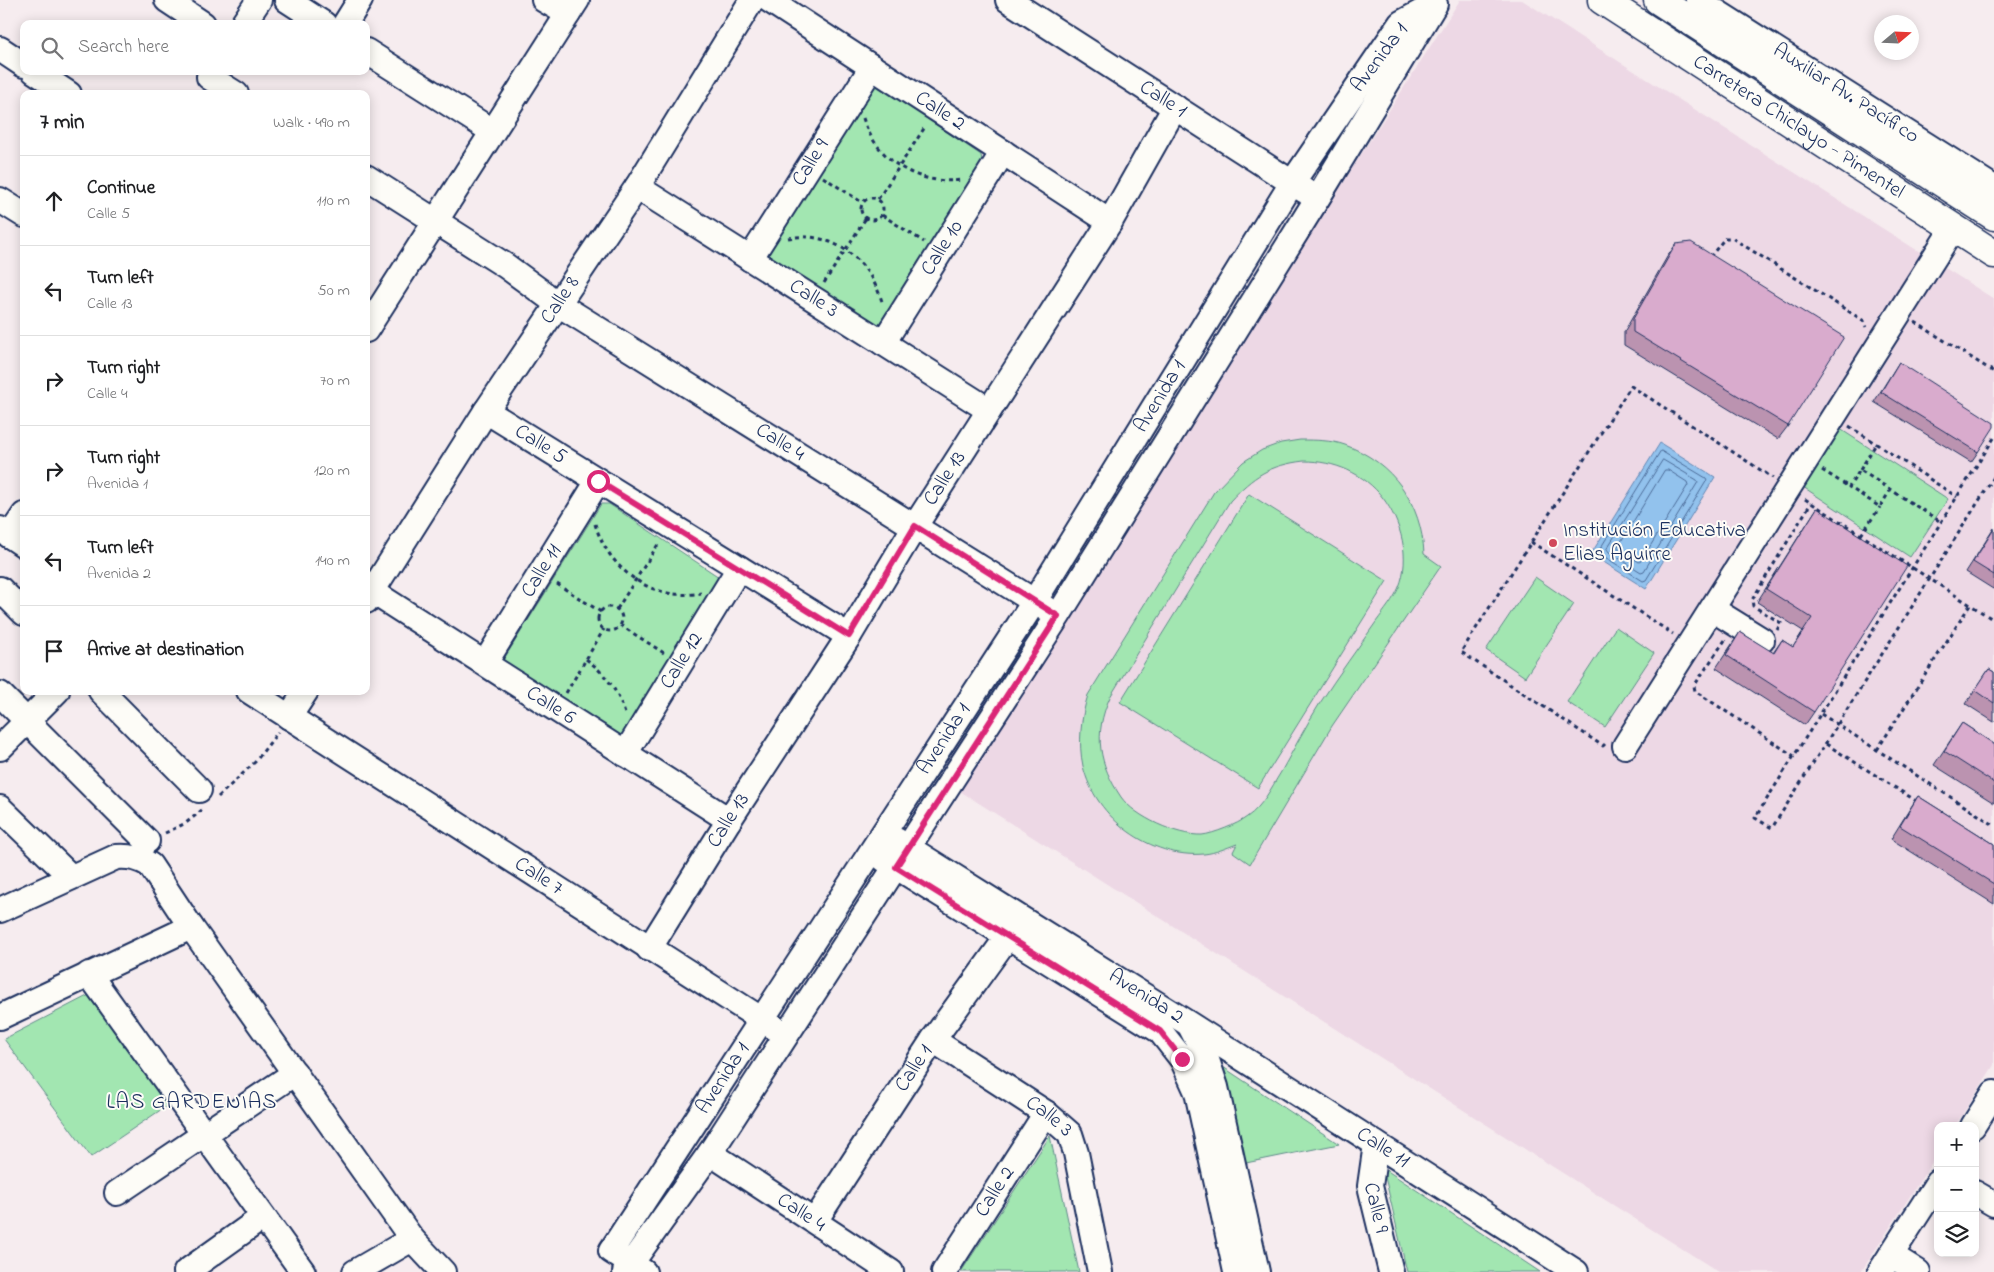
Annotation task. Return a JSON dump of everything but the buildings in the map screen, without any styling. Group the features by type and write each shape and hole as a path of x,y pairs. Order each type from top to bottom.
{"main road":[{"name":"Carretera Chiclayo - Pimentel","path":"1602,0 1994,254"},
{"name":"Carretera Chiclayo - Pimentel","path":"1658,0 1994,216"}],"street":[{"path":"167,0 198,20"},
{"path":"246,20 259,0"},
{"path":"287,0 318,20"},
{"path":"348,20 360,0"},
{"path":"370,320 436,221 572,7 544,0"},
{"name":"Calle 8","path":"370,594 486,411 637,187 752,0"},
{"name":"Calle 2","path":"769,0 1110,222"},
{"name":"Calle 1","path":"1008,0 1318,199"},
{"name":"Auxiliar Av. Pacífico","path":"1698,0 1994,188"},
{"name":"Avenida 1","path":"1436,2 1318,199 1058,616 633,1269 611,1251 1034,602 1292,183 1402,23 1436,2"},
{"path":"0,49 20,62"},
{"path":"370,54 492,131"},
{"name":"Calle 9","path":"750,259 872,67"},
{"path":"40,75 63,90"},
{"path":"207,81 227,90"},
{"name":"Calle 13","path":"649,949 729,820 849,636 915,526 1110,222 1175,107"},
{"name":"Calle 10","path":"884,342 1003,152"},
{"name":"Calle 4","path":"370,180 506,266 558,304 1058,616"},
{"name":"Calle 3","path":"637,187 989,410"},
{"path":"0,200 20,212"},
{"path":"1617,742 1712,609 1953,228"},
{"name":"Calle 5","path":"486,411 849,636"},
{"name":"Calle 11","path":"484,663 598,481"},
{"path":"11,537 20,522"},
{"name":"Calle 12","path":"625,754 739,568"},
{"path":"0,589 20,609"},
{"name":"Calle 6","path":"370,597 484,663 729,820"},
{"path":"1712,609 1762,640"},
{"path":"0,694 148,841"},
{"path":"0,748 53,695"},
{"path":"105,695 200,790"},
{"name":"Calle 7","path":"255,695 786,1036"},
{"path":"289,717 303,695"},
{"path":"0,808 71,877"},
{"name":"Avenida 2","path":"878,842 1014,928 1160,1031 1182,1059 1197,1092 1236,1272"},
{"path":"0,910 116,857 128,856 140,859 150,865 191,927 412,1239 443,1272"},
{"path":"0,1017 191,927"},
{"name":"Calle 1","path":"815,1221 933,1040 1014,928"},
{"name":"Avenida 2","path":"1014,928 1189,1024 1206,1057 1216,1088 1256,1272"},
{"path":"89,974 303,1272"},
{"name":"Calle 11","path":"1189,1024 1571,1271"},
{"name":"Calle 3","path":"933,1040 1046,1113 1070,1134 1076,1153 1100,1272"},
{"path":"117,1193 295,1074"},
{"path":"1976,1122 1994,1093"},
{"name":"Calle 2","path":"944,1272 1046,1113"},
{"name":"Calle 9","path":"1376,1144 1370,1186 1391,1272"},
{"name":"Calle 4","path":"710,1153 891,1272"},
{"path":"1918,1272 1886,1264 1934,1188"},
{"path":"1979,1195 1994,1204"},
{"path":"186,1272 263,1217"},
{"path":"356,1272 412,1239"}],"path":[{"path":"861,110 866,127 875,142 886,156 899,166 925,178 953,181 967,179 962,187"},
{"path":"918,122 933,132"},
{"path":"878,199 925,127"},
{"path":"820,175 863,203"},
{"path":"869,198 878,199 884,208 882,215 875,220 866,218 861,210 863,203 869,198"},
{"path":"882,215 925,242"},
{"path":"820,290 866,218"},
{"path":"920,250 930,234"},
{"path":"780,239 807,237 833,243 846,250 870,274 879,289 884,306"},
{"path":"1709,258 1725,238 1732,238 1864,321 1867,331"},
{"path":"880,312 889,298"},
{"path":"1900,313 1994,372"},
{"path":"1617,742 1604,746 1461,652 1631,386 1994,620"},
{"path":"1834,416 1957,497"},
{"path":"1994,438 1755,818 1772,828 1994,477"},
{"path":"1849,487 1876,444"},
{"path":"1806,461 1880,507"},
{"path":"1860,470 1941,522"},
{"path":"1861,535 1890,489"},
{"path":"590,529 594,521 613,561 635,580 664,592 679,595 702,593"},
{"path":"616,609 660,543 652,538"},
{"path":"1532,542 1676,636"},
{"path":"551,591 560,576"},
{"path":"556,584 601,612"},
{"path":"1878,750 1970,605"},
{"path":"604,608 616,609 622,616 620,625 613,631 604,629 598,618 601,612 604,608"},
{"path":"620,625 669,656"},
{"path":"562,699 604,629"},
{"path":"586,659 598,668 617,693 627,722 632,714"},
{"path":"1821,714 1994,824"},
{"path":"1826,744 1918,803"}],"shaded area":[{"name":"Institución Educativa Elias Aguirre","path":"1460,0 1522,0 1994,299 1994,1065 1958,1122 1934,1122 1934,1159 1861,1272 1719,1272 955,788"}],"green space":[{"path":"877,85 981,155 983,166 877,327 763,260 869,88"},
{"path":"1834,425 1948,499 1910,557 1797,483"},
{"path":"1300,440 1334,442 1345,445 1377,462 1391,474 1411,502 1418,518 1424,554 1441,566 1332,726 1250,864 1233,852 1237,844 1204,854 1184,854 1164,850 1128,831 1113,818 1089,785 1083,766 1081,748 1082,721 1088,695 1214,492 1243,462 1262,450 1281,443","holes":["1304,461 1337,466 1358,475 1383,498 1395,518 1402,540 1404,564 1399,587 1389,605 1320,703 1281,772 1253,813 1232,826 1202,835 1181,832 1157,824 1136,812 1127,804 1114,785 1103,761 1100,737 1101,724 1110,697 1230,501 1246,485 1263,473 1281,465"]},
{"path":"1249,494 1387,581 1258,788 1120,702"},
{"path":"601,504 609,504 719,577 720,582 620,739 502,662"},
{"path":"1535,577 1574,604 1525,677 1486,650"},
{"path":"1616,627 1654,653 1605,727 1567,702"},
{"path":"93,993 168,1105 91,1157 4,1039"},
{"path":"1223,1067 1339,1144 1241,1164"},
{"path":"1050,1136 1079,1272 961,1272"},
{"path":"1383,1168 1540,1272 1407,1272"}],"water":[{"path":"1660,443 1715,477 1646,589 1591,554"}],"place":[{"name":"Institución Educativa Elias Aguirre","path":"1553,543"}],"district":[{"name":"LAS GARDENIAS","path":"192,1103"}],"route":[{"path":"598,481 849,636 915,526 1058,616 896,867 1160,1031 1182,1059"}]}
